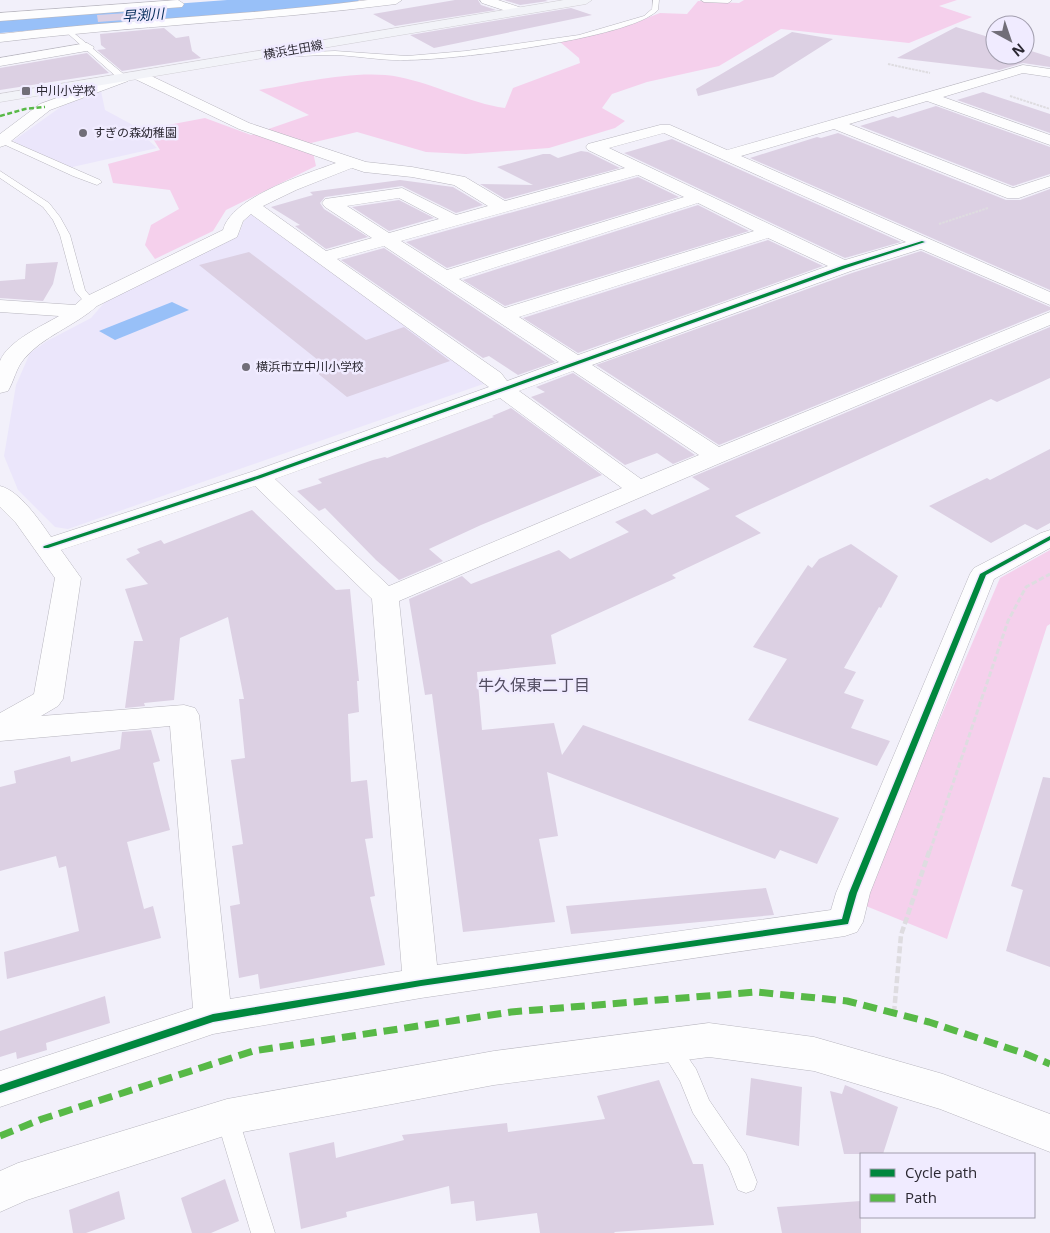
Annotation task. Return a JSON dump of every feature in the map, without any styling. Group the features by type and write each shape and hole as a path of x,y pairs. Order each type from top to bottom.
{"main road":[{"name":"横浜生田線","path":"0,98 586,0"}],"street":[{"path":"150,0 163,4"},
{"path":"0,38 67,30 312,11 396,0"},
{"path":"486,0 518,11"},
{"path":"0,17 63,10 191,3"},
{"path":"0,62 87,47"},
{"path":"727,155 1023,70 1050,73"},
{"path":"2,141 45,107 130,77 244,126 364,167 412,172 459,181 502,207"},
{"path":"929,97 1050,140"},
{"path":"835,124 1013,194 1050,181"},
{"path":"844,267 594,147 665,128 1050,299"},
{"path":"0,386 13,358 33,340 86,306 231,233 236,218 251,206 332,169 353,163"},
{"path":"323,257 640,169"},
{"path":"453,220 402,193 331,203 717,456"},
{"path":"445,277 701,198"},
{"path":"251,206 493,378 503,390 639,489"},
{"path":"502,316 771,231"},
{"path":"46,547 259,477 844,267 915,238"},
{"path":"0,306 86,306"},
{"path":"385,597 717,456 1050,318"},
{"path":"259,477 385,597 421,983"},
{"path":"0,493 25,518 68,578 48,699 0,728"},
{"path":"0,1089 213,1018 421,983 845,922 854,893 983,574 1050,538"},
{"path":"0,728 184,715 213,1018"},
{"path":"0,1192 18,1183 227,1117 494,1068 709,1040 814,1054 943,1092 1050,1133"}],"lane":[{"path":"255,56 335,53 407,58 466,53 579,37 609,29 646,17 654,10 656,0"},
{"path":"704,0 728,1"},
{"path":"67,30 87,47 130,77"},
{"path":"2,141 97,182"},
{"path":"0,174 46,204 57,219 65,235 86,306"},
{"path":"668,1045 688,1076 701,1106 738,1161 746,1182"},
{"path":"227,1117 263,1233"}],"path":[{"path":"915,238 990,208"},
{"path":"894,1013 901,935 1008,621 1026,586 1050,574"}],"shaded area":[{"path":"744,0 957,0 939,6 972,17 909,43 781,29 719,66 647,82 612,94 602,108 625,121 615,128 549,148 466,154 426,152 357,132 311,143 316,166 226,210 213,231 155,259 145,245 151,225 179,209 170,190 113,183 108,164 160,150 147,129 205,118 251,135 309,115 259,90 329,78 383,75 412,80 478,102 505,108 513,88 580,63 579,58 560,42 618,29 660,13 687,14 698,1 739,3"},
{"name":"すぎの森幼稚園","path":"101,91 105,110 131,124 157,148 68,168 13,141 62,106"},
{"name":"横浜市立中川小学校","path":"253,212 489,382 68,529 55,527 18,490 4,456 16,385 30,353 47,341 91,318 110,296 239,234 244,221"},
{"path":"1050,550 1050,624 1047,626 947,939 861,904 1000,578"}],"water":[{"path":"172,302 189,310 115,340 99,331"}],"building":[{"path":"455,0 478,0 481,5 496,10 395,26 373,14"},
{"path":"504,0 545,0 548,1 520,5"},
{"path":"571,8 592,15 434,48 410,35"},
{"path":"143,12 151,18 98,22 97,15"},
{"path":"956,27 985,36 985,65 1016,65 999,70 897,58"},
{"path":"164,28 176,38 189,36 192,51 201,58 122,71 97,50 106,49 101,45 100,34"},
{"path":"792,32 833,39 773,77 698,96 696,89"},
{"path":"1035,52 1050,57 1050,67 1035,65"},
{"path":"87,53 109,73 0,90 0,68"},
{"path":"983,92 1050,114 1050,133 957,100"},
{"path":"936,106 1050,147 1050,174 1013,186 860,126 893,116 898,118"},
{"path":"838,133 1006,200 1020,200 1050,189 1050,290 750,158 817,137 821,138"},
{"path":"672,139 901,242 845,258 624,153"},
{"path":"581,151 588,152 620,168 505,199 480,184 533,185 497,167 543,154 550,154 558,158"},
{"path":"638,177 679,197 447,268 406,242"},
{"path":"400,180 453,187 483,205 456,213 402,186 325,197 320,203 324,209 368,237 326,249 295,226 300,225 271,207 313,195 310,192"},
{"path":"399,200 434,218 389,231 352,207"},
{"path":"698,205 749,231 505,306 463,280"},
{"path":"768,240 823,266 578,353 523,318"},
{"path":"384,248 555,362 518,375 489,356 483,358 341,260"},
{"path":"921,251 1050,307 1050,310 719,445 596,365 852,273"},
{"path":"249,252 366,340 404,327 450,361 347,397 316,372 328,368 199,265"},
{"path":"58,262 53,284 43,301 0,298 0,281 25,279 26,264"},
{"path":"1050,327 1050,378 997,402 991,399 735,516 761,533 672,575 676,578 551,635 556,664 477,672 482,730 554,723 562,755 583,725 839,818 817,864 780,850 775,859 547,772 558,836 539,839 555,922 463,932 432,694 425,695 409,599 462,576 471,584 559,550 570,559 629,532 615,522 645,509 652,515 710,489 692,477"},
{"path":"573,373 695,455 673,464 657,453 625,465 531,397 545,392 536,387"},
{"path":"511,408 602,475 481,525 429,549 443,561 399,580 376,560 325,508 319,511 297,491 322,483 318,479 373,460 387,458 494,417 492,416"},
{"path":"1050,449 1050,523 1037,530 1025,524 991,543 929,506 987,478 990,480"},
{"path":"252,510 336,590 350,589 359,681 357,681 359,712 348,714 351,782 367,780 373,838 365,839 375,896 370,897 385,965 260,989 258,974 239,978 230,906 240,904 232,846 243,844 231,760 245,758 239,699 244,699 228,617 180,638 174,700 144,703 145,706 125,708 134,641 143,641 125,589 148,584 126,559 140,553 137,549 161,540 164,544"},
{"path":"851,544 898,576 881,608 879,607 844,668 856,672 844,693 864,700 851,728 890,741 877,766 748,720 787,659 753,647 808,565 812,568 819,559"},
{"path":"151,730 160,761 153,763 170,830 127,842 144,909 153,906 161,938 7,979 4,952 79,931 66,866 59,868 56,856 0,871 0,787 16,783 14,771 70,756 71,762 120,749 122,732"},
{"path":"1043,777 1050,778 1050,967 1006,951 1023,890 1011,886"},
{"path":"766,888 774,915 571,934 566,906"},
{"path":"105,996 110,1023 46,1043 47,1050 17,1059 16,1052 0,1057 0,1031"},
{"path":"751,1078 802,1087 799,1146 746,1135"},
{"path":"659,1080 693,1164 703,1164 714,1225 615,1233 540,1233 537,1213 476,1221 474,1201 451,1204 449,1186 346,1212 347,1217 301,1229 289,1153 334,1142 336,1158 404,1140 402,1135 507,1123 508,1132 605,1119 597,1096"},
{"path":"845,1085 898,1107 883,1153 844,1154 830,1091 842,1094"},
{"path":"225,1179 239,1221 211,1233 192,1233 181,1198"},
{"path":"119,1191 125,1219 86,1233 73,1233 69,1210"},
{"path":"860,1201 861,1233 782,1233 777,1207"}],"waterway":[{"name":"早渕川","path":"0,25 116,15 346,0"}],"marked path":[{"path":"0,116 25,109 45,107"},
{"path":"0,1136 42,1119 253,1051 511,1012 756,992 847,1001 929,1022 1026,1054 1050,1064"}],"cycle path":[{"path":"46,547 259,477 844,267 923,242"},
{"path":"0,1089 213,1018 421,983 845,922 853,893 983,574 1050,538"}],"place":[{"name":"中川小学校","path":"26,91"},
{"name":"すぎの森幼稚園","path":"83,133"},
{"name":"横浜市立中川小学校","path":"246,367"}],"district":[{"name":"牛久保東二丁目","path":"534,685"}]}
